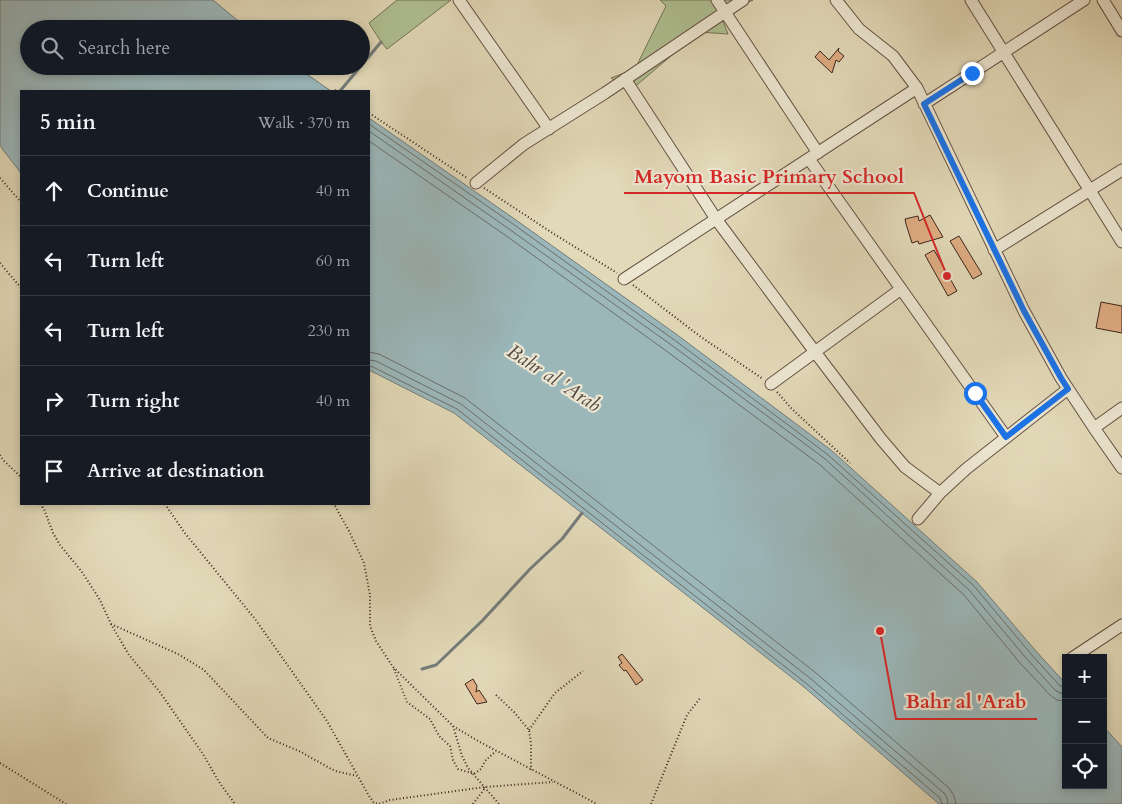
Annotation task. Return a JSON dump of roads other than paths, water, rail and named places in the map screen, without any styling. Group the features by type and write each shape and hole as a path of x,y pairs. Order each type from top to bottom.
{"street":[{"path":"459,0 549,128"},
{"path":"717,0 814,156 901,289 1006,437"},
{"path":"476,183 524,144 743,0"},
{"path":"836,0 859,29 893,56 917,88 1024,311 1061,378 1122,468"},
{"path":"971,0 1122,242"},
{"path":"924,104 1084,0"},
{"path":"1103,0 1122,31"},
{"path":"625,79 716,219 881,439 905,467 940,493"},
{"path":"624,279 917,88"},
{"path":"994,250 1122,170"},
{"path":"771,384 901,289"},
{"path":"918,519 940,493 966,469 1068,389"},
{"path":"1094,428 1122,408"},
{"path":"1078,654 1122,625"}],"water":[{"path":"0,0 213,0 237,20 20,20 20,75 308,75 330,90 20,90 20,172 0,145"},
{"path":"370,119 676,334 831,450 977,582 1062,680 1062,789 1107,789 1107,730 1122,747 1122,804 939,804 804,687 454,413 370,371"}],"waterway":[{"path":"370,55 381,42"},
{"path":"341,90 353,75"},
{"path":"422,669 436,665 482,621 530,569 562,539 582,513"}],"place":[{"name":"Mayom Basic Primary School","path":"947,276"},
{"name":"Bahr al 'Arab","path":"880,631"}]}
